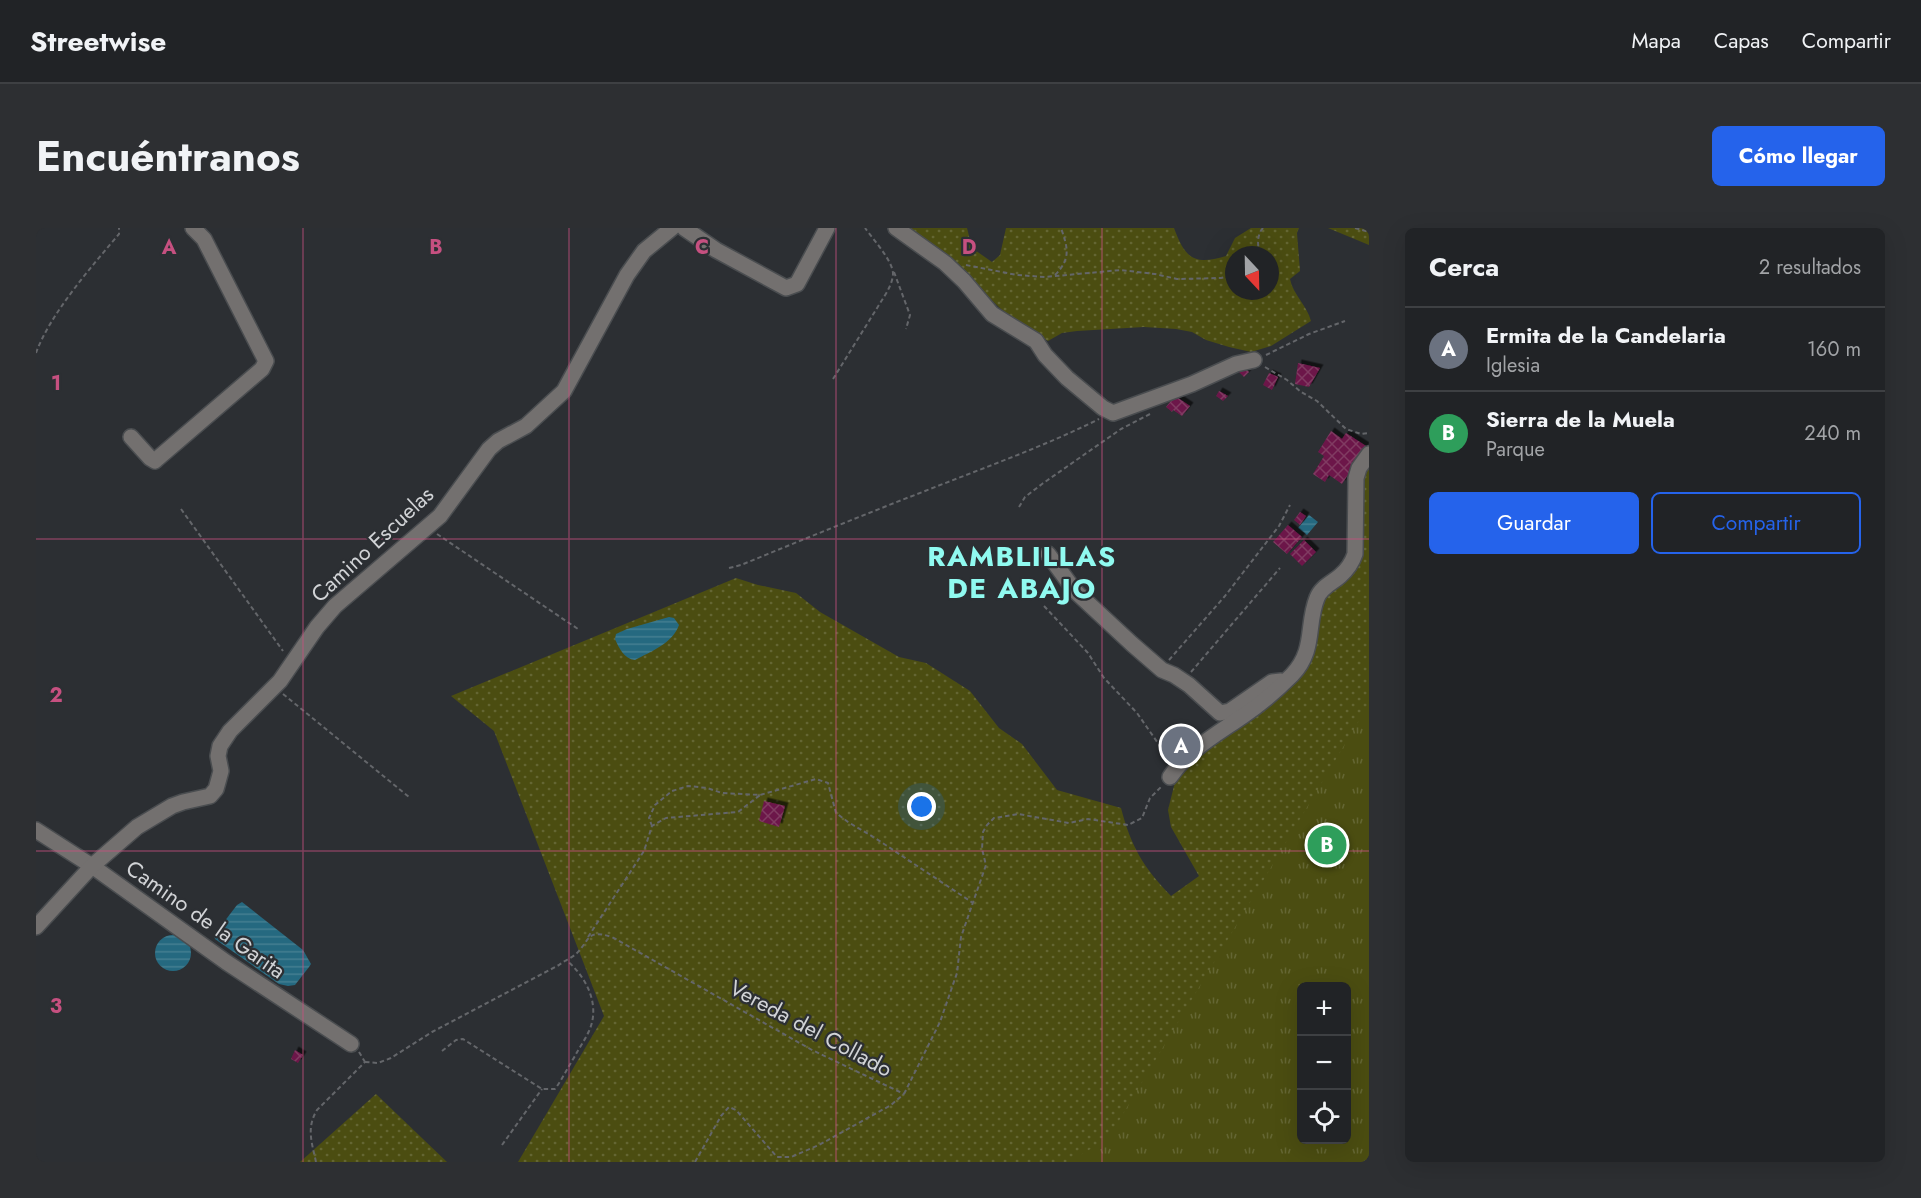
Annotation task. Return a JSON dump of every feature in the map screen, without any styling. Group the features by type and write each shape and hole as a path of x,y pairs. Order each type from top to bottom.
{"street":[{"path":"131,437 150,458 154,461 158,459 265,365 266,361 204,239 193,228"},
{"name":"Camino Escuelas","path":"36,927 92,866 137,827 157,813 183,802 210,796 216,789 221,771 218,756 220,746 230,731 274,687 335,606 440,516 489,449 498,441 526,426 564,391 627,275 644,252 672,228"},
{"path":"684,228 716,250 786,288 797,284 827,228"},
{"path":"896,228 945,263 992,314 1036,341 1045,355 1067,378 1103,408 1113,413 1192,384 1236,364 1254,360"},
{"path":"1173,773 1189,754 1274,693 1295,672 1303,660 1310,643 1317,598 1322,590 1341,576 1351,565 1356,554 1356,478 1359,468 1369,454"},
{"path":"1047,554 1075,591 1162,670 1183,681 1220,712 1230,711 1272,682 1287,680"},
{"name":"Camino de la Garita","path":"36,830 92,866 226,962 351,1044"}],"path":[{"path":"36,353 54,318 119,234 119,228"},
{"path":"865,228 892,270 910,315 906,329"},
{"path":"1055,275 1063,267 1067,257 1067,246 1061,228"},
{"path":"1258,246 1263,228"},
{"path":"1355,228 1369,232"},
{"path":"945,263 1017,275 1045,277 1121,270 1177,279 1225,277"},
{"path":"833,379 887,292 893,276 892,270"},
{"path":"1254,360 1309,334 1345,321"},
{"path":"1254,360 1317,401 1346,429 1361,434 1369,433"},
{"path":"1019,507 1025,497 1042,484 1121,429 1148,416 1152,411 1151,405 1144,402"},
{"path":"729,568 995,464 1113,413"},
{"path":"1162,670 1177,649 1238,580 1279,526 1290,505"},
{"path":"181,508 282,650 296,659"},
{"path":"427,527 578,629"},
{"path":"1183,681 1280,568"},
{"path":"1044,606 1088,653 1104,678 1137,713 1173,773"},
{"path":"274,687 409,797"},
{"name":"Vereda del Collado","path":"588,937 596,934 612,937 812,1050 904,1094 940,1022 957,973 962,937 986,865 982,849 983,832 987,825 994,818 1018,814 1070,823 1088,819 1128,825 1142,818 1150,798 1173,773"},
{"path":"316,1162 310,1133 313,1116 365,1062 378,1063 391,1058 432,1032 576,954 644,852 651,826 649,818 655,805 672,791 688,786 707,788 722,793 760,795 816,779 828,783 836,813 973,903"},
{"path":"651,826 666,818 738,812 760,795"},
{"path":"442,1051 456,1040 463,1039 542,1089 555,1089 590,1030 593,1018 593,1003 589,991 580,973 566,960"},
{"path":"502,1145 542,1089"},
{"path":"695,1162 721,1116 729,1107 736,1110 777,1157 791,1158 862,1122 891,1105 904,1094"}],"green space":[{"path":"908,228 967,228 972,248 992,262 1000,255 1006,228 1174,228 1182,246 1192,257 1206,260 1225,256 1225,300 1279,300 1279,246 1231,246 1235,238 1251,228 1299,228 1297,233 1300,271 1290,279 1311,321 1271,346 1251,352 1206,340 1192,332 1144,327 1062,333 1048,341 1003,311 975,284"},
{"path":"1328,228 1369,228 1369,245"},
{"path":"1369,460 1369,1162 518,1162 604,1016 494,731 451,696 736,578 796,593 820,612 899,657 926,663 970,691 999,728 1022,744 1057,790 1121,808 1134,846 1153,876 1171,896 1199,876 1171,827 1168,810 1176,778 1192,759 1282,693 1323,597 1349,578 1359,478"},
{"path":"1369,704 1369,1162 1068,1162 1108,1139"},
{"path":"376,1094 447,1162 300,1162"}],"water":[{"path":"1309,515 1318,522 1307,535 1298,528"},
{"path":"669,617 674,618 679,625 672,637 654,650 635,660 628,658 618,646 615,639 616,634"},
{"path":"242,902 303,950 311,964 295,985 279,984 215,939 214,935 237,905"},
{"path":"173,935 186,940 191,953 186,966 173,971 160,966 155,953 160,940"}],"building":[{"path":"1298,363 1320,368 1309,387 1295,384"},
{"path":"1244,367 1249,372 1244,377 1239,372"},
{"path":"1269,373 1278,377 1272,390 1263,385"},
{"path":"1219,391 1228,396 1223,401 1216,396"},
{"path":"1175,396 1190,406 1182,416 1166,407"},
{"path":"1331,431 1342,439 1346,433 1366,446 1342,484 1329,475 1325,482 1313,474 1324,456 1318,452"},
{"path":"1300,512 1306,516 1300,525 1294,520"},
{"path":"1288,525 1302,537 1287,554 1273,542"},
{"path":"1304,540 1316,552 1302,566 1290,554"},
{"path":"1182,733 1192,748 1179,756 1172,756 1171,748 1180,740 1177,736"},
{"path":"764,801 785,806 779,827 759,821"},
{"path":"295,1050 303,1055 298,1063 291,1059"}],"place":[{"name":"Ermita de la Candelaria","path":"1181,746"},
{"name":"Sierra de la Muela","path":"1327,845"}],"district":[{"name":"RAMBLILLAS DE ABAJO","path":"1022,572"}]}
